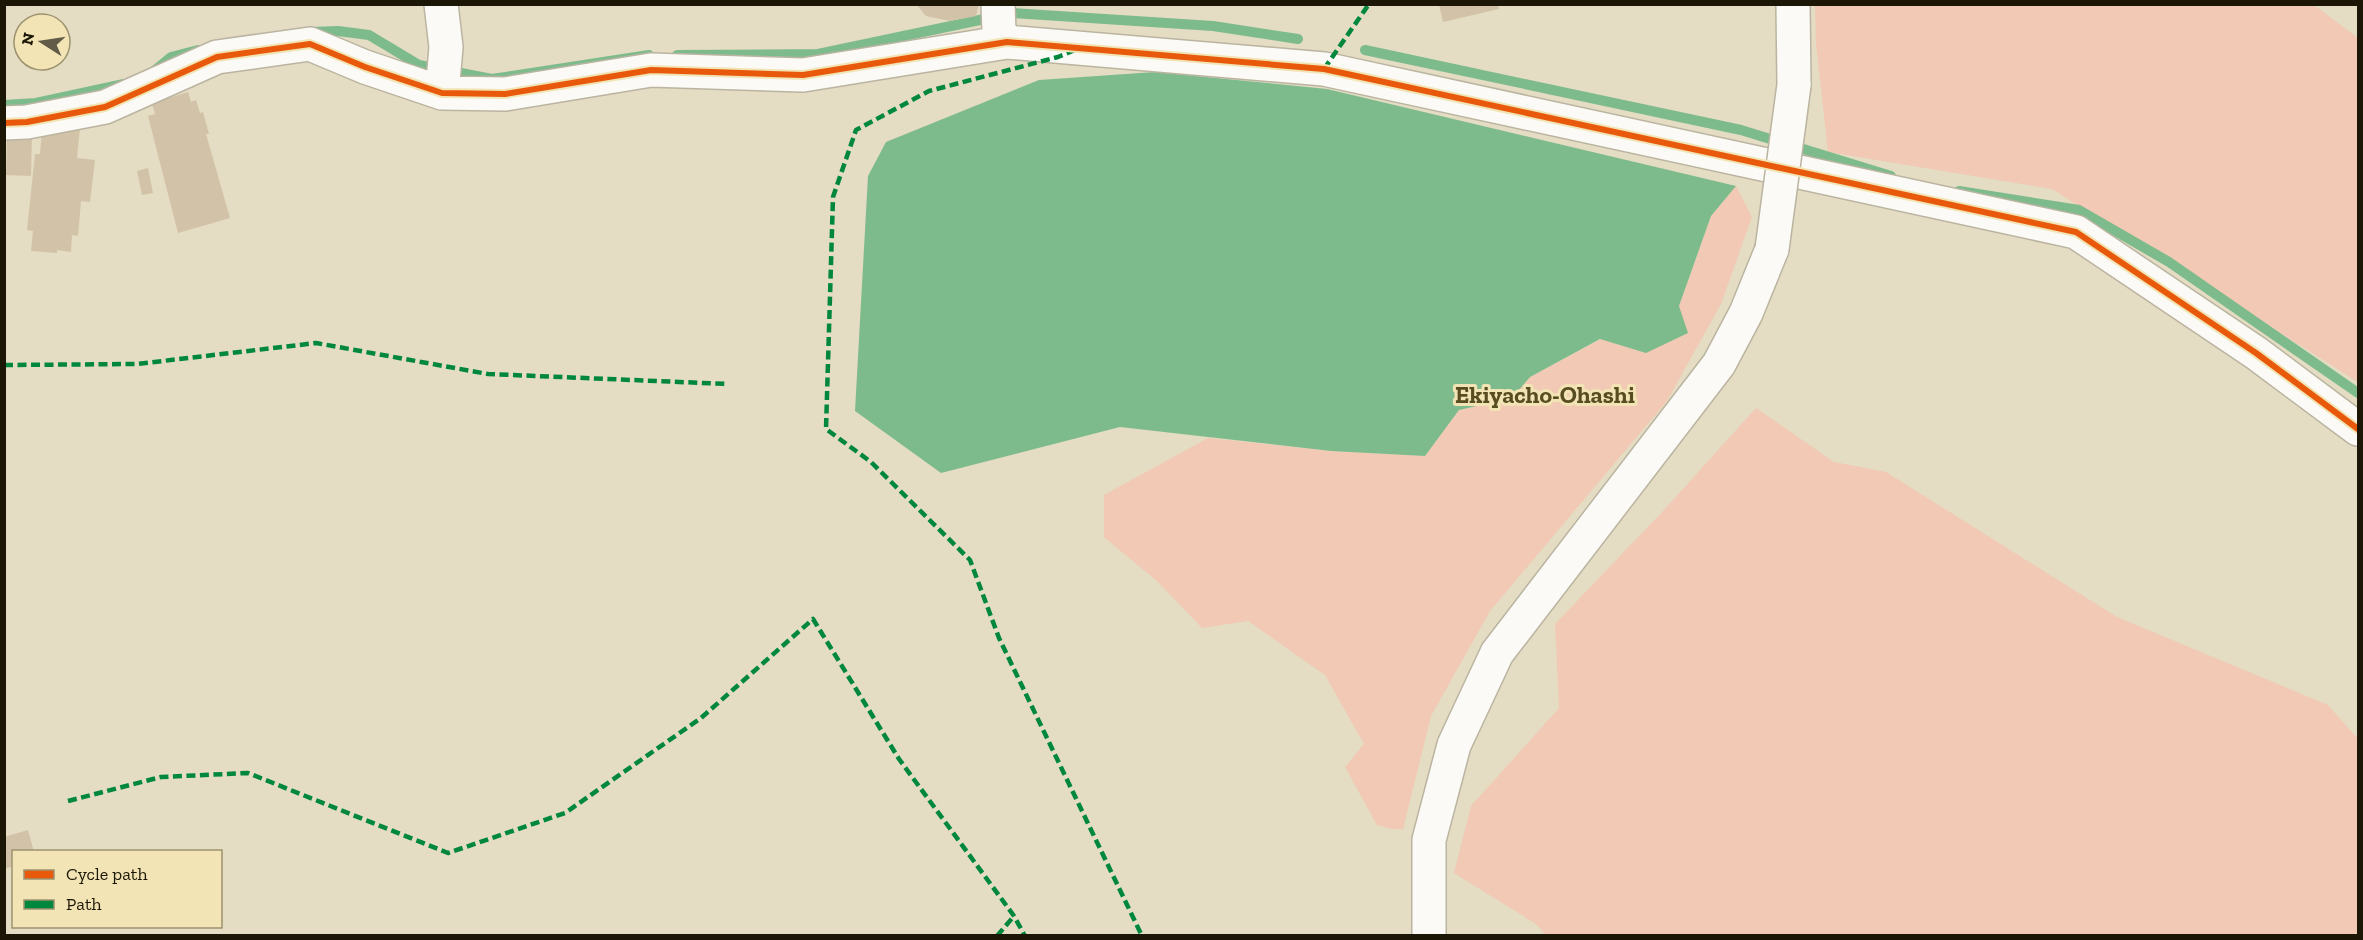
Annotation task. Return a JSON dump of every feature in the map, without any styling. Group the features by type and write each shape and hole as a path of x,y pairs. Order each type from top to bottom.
{"street":[{"path":"441,4 446,47 441,93"},
{"path":"1428,936 1429,840 1454,746 1497,653 1719,364 1746,313 1772,249 1794,85 1793,4"},
{"path":"4,123 27,122 105,107 217,57 310,44 365,67 441,93 505,94 651,70 803,75 1001,26 1324,69 2076,232 2256,353 2358,429"}],"shaded area":[{"path":"1815,5 2314,5 2358,38 2358,382 2052,189 1828,152 1816,44"},
{"path":"1155,72 1327,89 1736,186 1711,216 1679,306 1688,333 1646,353 1600,339 1530,377 1512,398 1459,410 1425,456 1331,451 1120,427 941,473 855,411 868,176 886,142 1039,80"},
{"path":"1736,186 1752,217 1721,304 1667,401 1490,611 1431,716 1403,829 1377,825 1345,767 1364,744 1325,675 1248,621 1202,628 1158,582 1104,537 1104,495 1208,438 1331,451 1425,456 1459,410 1511,398 1530,377 1601,339 1646,353 1679,306 1711,216"},
{"path":"1756,408 1834,462 1886,472 2117,617 2328,705 2358,739 2358,935 1546,935 1536,924 1454,873 1471,806 1559,708 1555,624 1664,510"}],"building":[{"path":"916,4 979,4 976,16 950,21 926,16"},
{"path":"1439,4 1498,4 1499,9 1443,22"},
{"path":"188,92 191,102 196,100 200,113 203,112 209,134 206,134 230,218 178,233 148,116 155,114 152,103"},
{"path":"80,128 77,158 95,160 90,202 81,201 78,236 72,235 71,252 31,251 33,231 27,230 35,154 40,154 42,130"},
{"path":"7,134 32,135 31,176 6,175"},
{"path":"148,168 153,193 142,195 137,171"},
{"path":"28,830 33,850 12,850 12,867 4,869 4,837"}],"waterway":[{"path":"677,55 818,54 1013,13 1213,26 1298,39"},
{"path":"311,32 338,31 369,35 419,65 492,79 649,55"},
{"path":"154,71 171,57 198,50"},
{"path":"1365,50 1741,130 1891,176"},
{"path":"4,105 36,103 124,84"},
{"path":"1959,191 2079,210 2169,262 2358,393"}],"marked path":[{"path":"1324,69 1369,4"},
{"path":"1075,50 1058,57 929,91 856,130 833,197 826,429 871,462 970,560 999,638 1142,936"},
{"path":"4,365 137,364 316,343 488,374 728,384"},
{"path":"68,801 161,777 248,773 448,853 565,813 701,718 813,619 899,759 1014,916 1025,936"},
{"path":"997,936 1014,916"}],"cycle path":[{"path":"4,123 27,122 105,107 217,57 310,44 365,67 442,93 505,94 651,70 803,75 1007,42 1324,69 2076,232 2256,353 2358,429"}],"district":[{"name":"Ekiyacho-Ohashi","path":"1545,395"}]}
